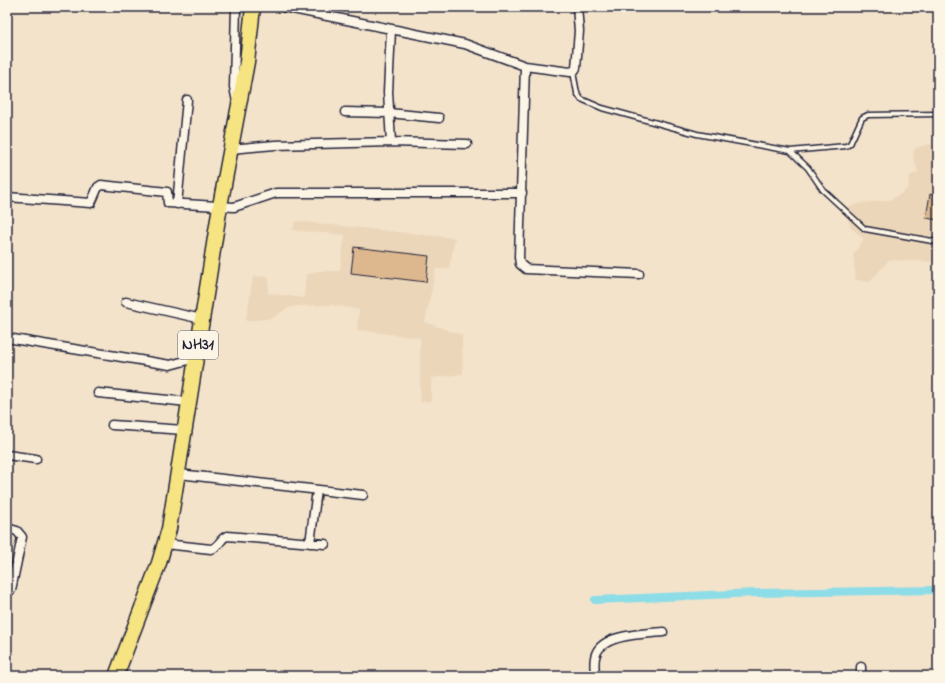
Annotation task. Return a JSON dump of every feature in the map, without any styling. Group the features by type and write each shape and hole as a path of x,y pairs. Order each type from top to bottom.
{"highway":[{"name":"NH31","path":"116,676 165,544 179,474 188,402 220,206 248,55 253,7"}],"street":[{"path":"236,7 234,87 239,106"},
{"path":"283,7 465,44 525,66 573,72 576,68 579,31 577,7"},
{"path":"391,30 388,92 391,142"},
{"path":"525,66 519,257 523,267 639,274"},
{"path":"177,204 187,100"},
{"path":"345,112 389,113 439,118"},
{"path":"230,149 258,145 391,142 467,144"},
{"path":"7,197 91,203 98,186 101,185 166,192 167,203 234,207 276,193 522,193"},
{"path":"126,302 202,319"},
{"path":"7,338 170,365 196,358"},
{"path":"98,393 188,402"},
{"path":"112,425 184,430"},
{"path":"7,455 36,459"},
{"path":"179,474 363,495"},
{"path":"310,543 317,490"},
{"path":"7,528 17,531 22,536 11,590"},
{"path":"165,544 211,549 217,547 223,538 227,536 325,544"},
{"path":"7,564 16,567"},
{"path":"595,676 596,654 605,642 629,636 663,632"},
{"path":"861,667 861,676"}],"lane":[{"path":"573,72 578,97 602,108 697,134 790,151 846,146 850,144 862,118 868,115 938,114"},
{"path":"790,151 808,168 823,190 865,229 938,242"}],"shaded area":[{"path":"930,144 938,149 938,262 889,260 870,282 856,280 853,255 864,239 851,228 844,208 862,203 889,200 901,194 908,188 910,175 918,173 913,155 915,148"},
{"path":"296,221 455,238 449,269 436,269 425,322 462,335 463,374 431,378 431,401 420,402 420,338 357,330 359,310 333,305 297,306 286,309 273,318 246,321 253,276 269,277 268,293 304,298 306,275 318,271 340,271 345,235 292,230"}],"building":[{"path":"930,194 938,196 938,220 926,218"},
{"path":"354,247 429,256 426,282 351,273"}],"waterway":[{"path":"595,600 756,593 938,590"}]}
